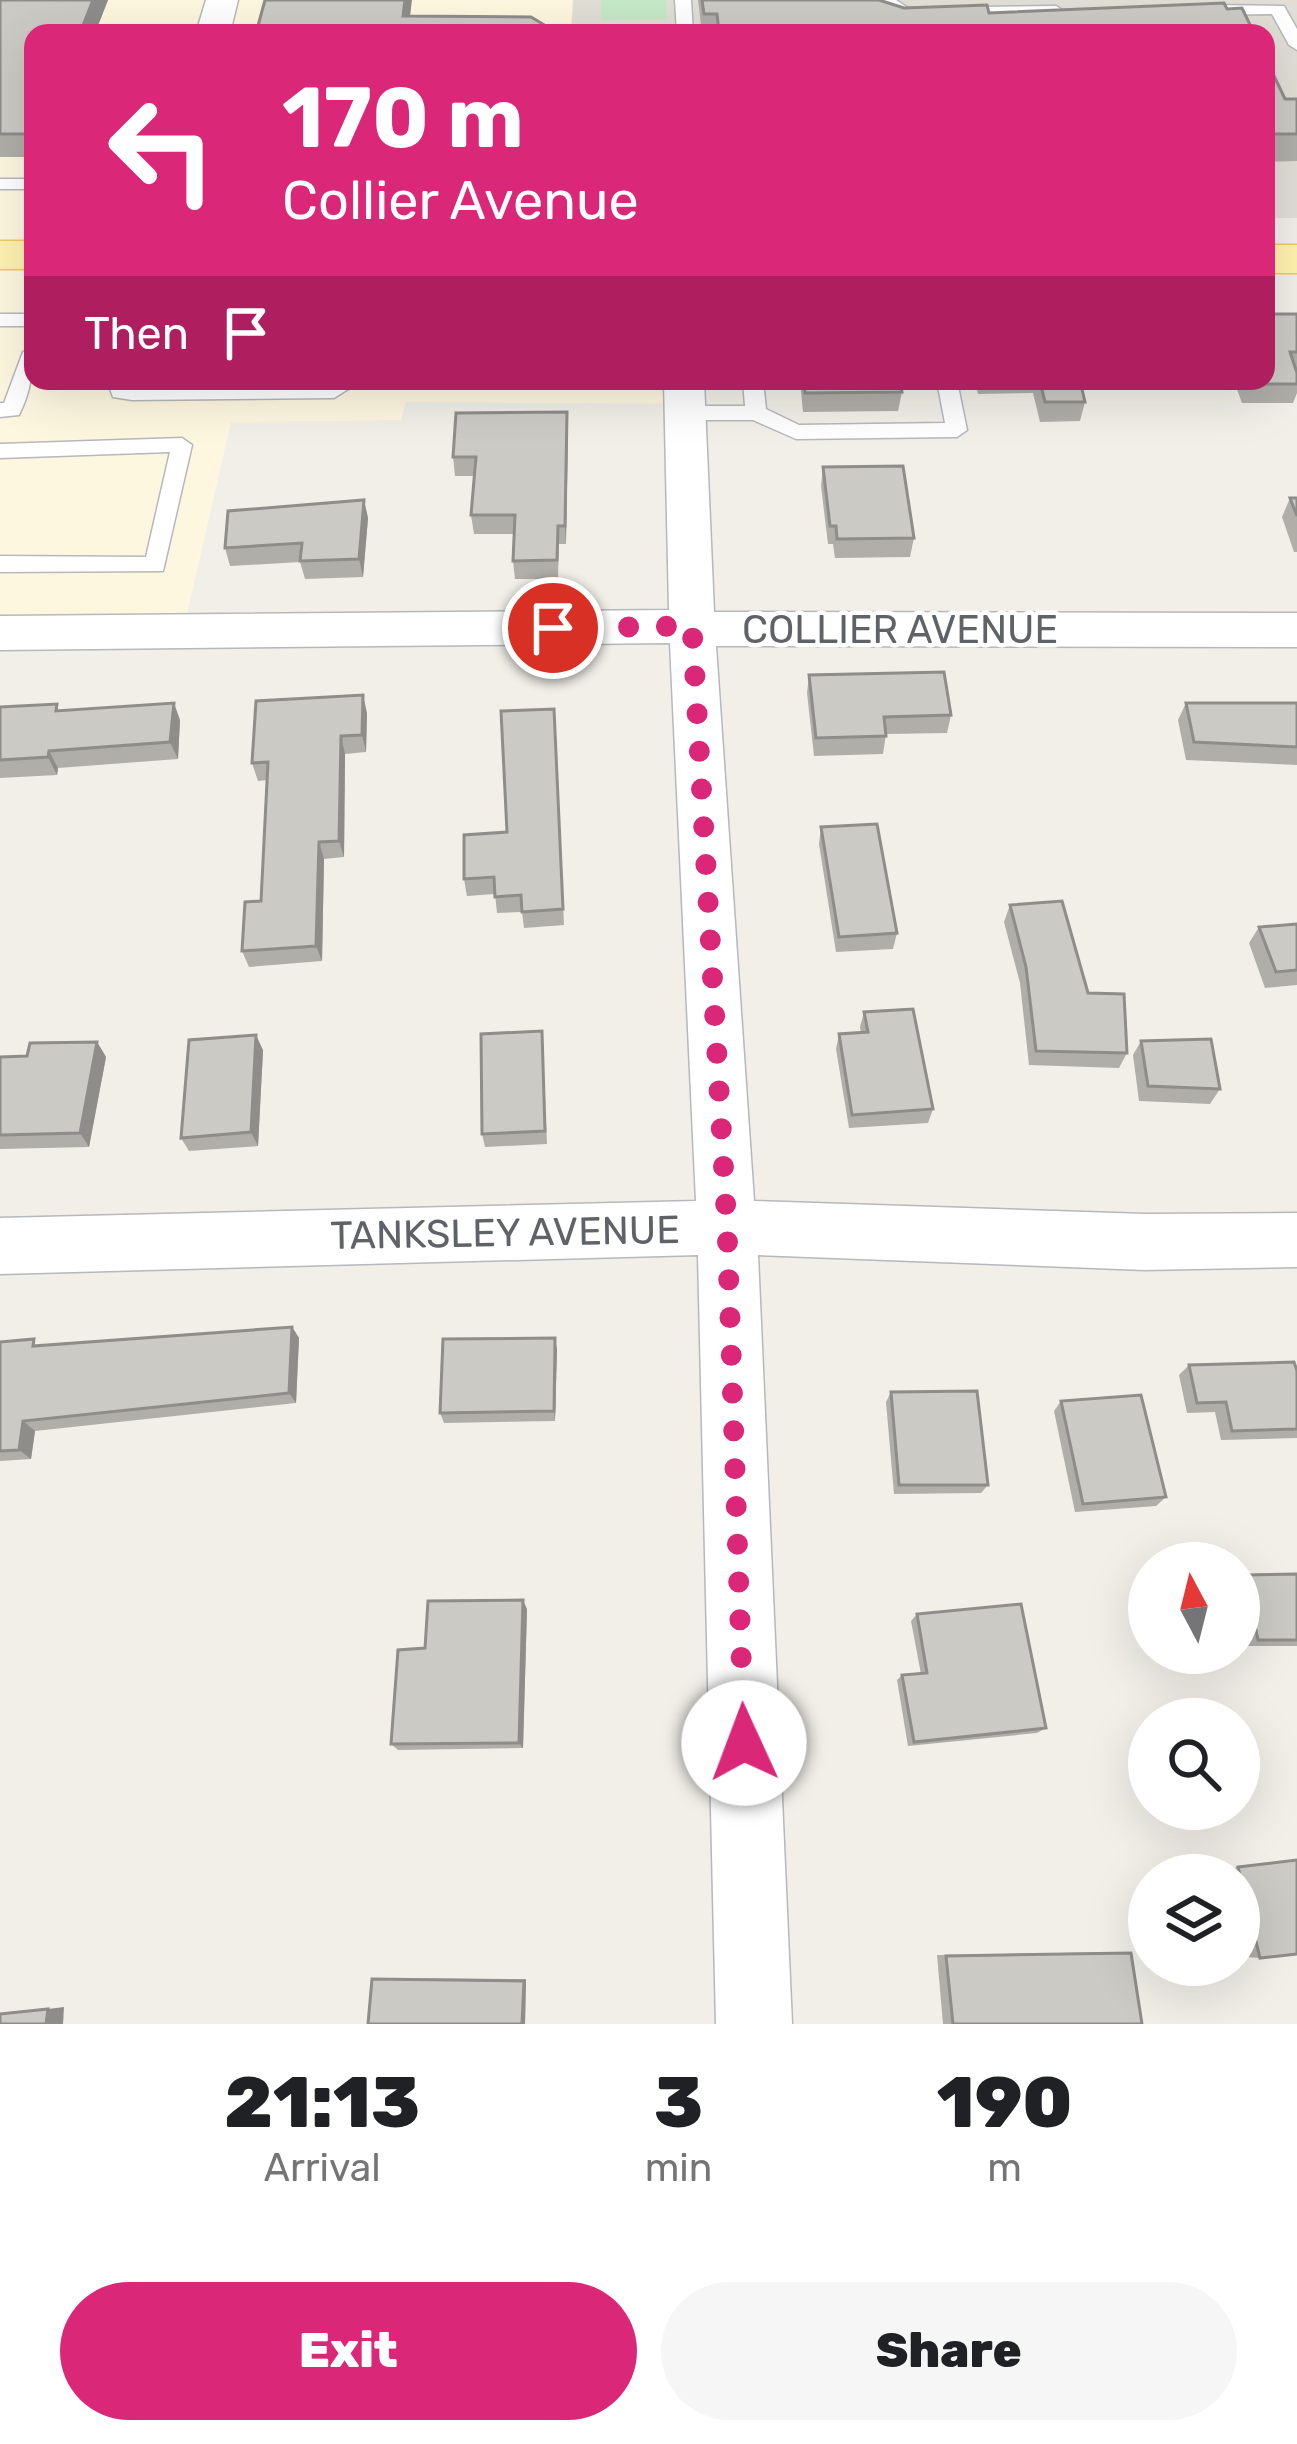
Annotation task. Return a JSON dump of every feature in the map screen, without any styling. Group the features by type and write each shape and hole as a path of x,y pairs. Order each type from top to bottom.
{"street":[{"path":"684,397 692,626 727,1227 754,2024"},
{"name":"COLLIER AVENUE","path":"0,633 692,626 739,632 1297,630"},
{"name":"TANKSLEY AVENUE","path":"0,1246 727,1227 1145,1242 1297,1240"}],"lane":[{"path":"888,0 892,8 906,13 1074,11"},
{"path":"1187,10 1287,9 1297,45"},
{"path":"0,410 12,410 24,377"},
{"path":"119,390 336,390"},
{"path":"754,390 756,413"},
{"path":"684,397 756,413 796,432 957,430 949,390"},
{"path":"0,451 182,445 154,565 0,564"}],"shaded area":[{"path":"0,0 573,0 572,24 24,24 24,390 684,390 684,404 406,402 401,420 231,422 183,631 0,633"},
{"path":"573,0 1297,0 1297,218 1275,218 1275,24 572,24"}],"green space":[{"path":"601,0 666,0 667,19 601,20"}],"building":[{"path":"0,0 93,0 84,24 24,24 24,134 0,134"},
{"path":"265,0 405,0 403,16 531,17 543,24 258,24"},
{"path":"702,0 879,0 904,8 987,5 989,13 1224,3 1227,9 1242,8 1250,24 718,24 717,14 704,14"},
{"path":"1275,78 1285,99 1297,99 1297,134 1275,134"},
{"path":"1275,314 1297,314 1297,352 1290,352 1297,384 1275,384"},
{"path":"805,390 902,392 805,393"},
{"path":"1042,390 1082,390 1085,402 1045,402"},
{"path":"567,412 565,526 558,526 557,560 513,561 515,515 471,515 476,457 453,457 456,413"},
{"path":"903,466 914,538 837,539 836,526 830,526 823,467"},
{"path":"364,500 359,559 300,561 302,543 225,548 228,511"},
{"path":"944,672 951,715 884,717 886,736 816,738 809,675"},
{"path":"363,695 362,735 341,736 339,841 319,842 316,946 242,951 245,902 261,901 268,762 252,763 256,701"},
{"path":"174,703 170,742 49,751 48,757 0,760 0,707 57,704 56,711"},
{"path":"1186,703 1297,703 1297,747 1194,742"},
{"path":"554,709 563,909 522,912 521,895 495,897 494,877 464,879 464,835 507,832 501,711"},
{"path":"877,824 897,933 839,937 821,827"},
{"path":"1062,901 1088,993 1124,994 1127,1053 1036,1051 1026,967 1010,905"},
{"path":"1297,924 1297,970 1276,972 1259,927"},
{"path":"913,1009 933,1109 852,1115 839,1034 868,1032 864,1012"},
{"path":"542,1031 545,1131 482,1134 481,1034"},
{"path":"256,1035 251,1132 181,1138 189,1040"},
{"path":"1211,1039 1220,1089 1148,1086 1141,1041"},
{"path":"97,1042 80,1133 0,1135 0,1057 27,1056 30,1043"},
{"path":"292,1327 289,1393 23,1421 19,1450 0,1451 0,1342 34,1339 33,1346"},
{"path":"555,1338 554,1411 440,1413 443,1339"},
{"path":"1294,1362 1297,1429 1232,1431 1226,1402 1197,1403 1189,1365"},
{"path":"977,1391 988,1485 899,1485 891,1392"},
{"path":"1141,1395 1166,1497 1083,1504 1061,1401"},
{"path":"1297,1574 1297,1640 1260,1640 1260,1575"},
{"path":"523,1600 519,1743 391,1744 398,1650 425,1648 428,1601"},
{"path":"1021,1604 1046,1728 914,1742 902,1675 927,1673 917,1614"},
{"path":"1297,1860 1297,1954 1260,1958 1260,1864"},
{"path":"1128,1953 1128,1986 1136,1986 1142,2024 953,2024 946,1956"},
{"path":"372,1979 524,1981 522,2024 368,2024"},
{"path":"48,2009 46,2024 0,2024 0,2014"}],"route":[{"path":"553,628 692,626 727,1227 744,1743"}]}
